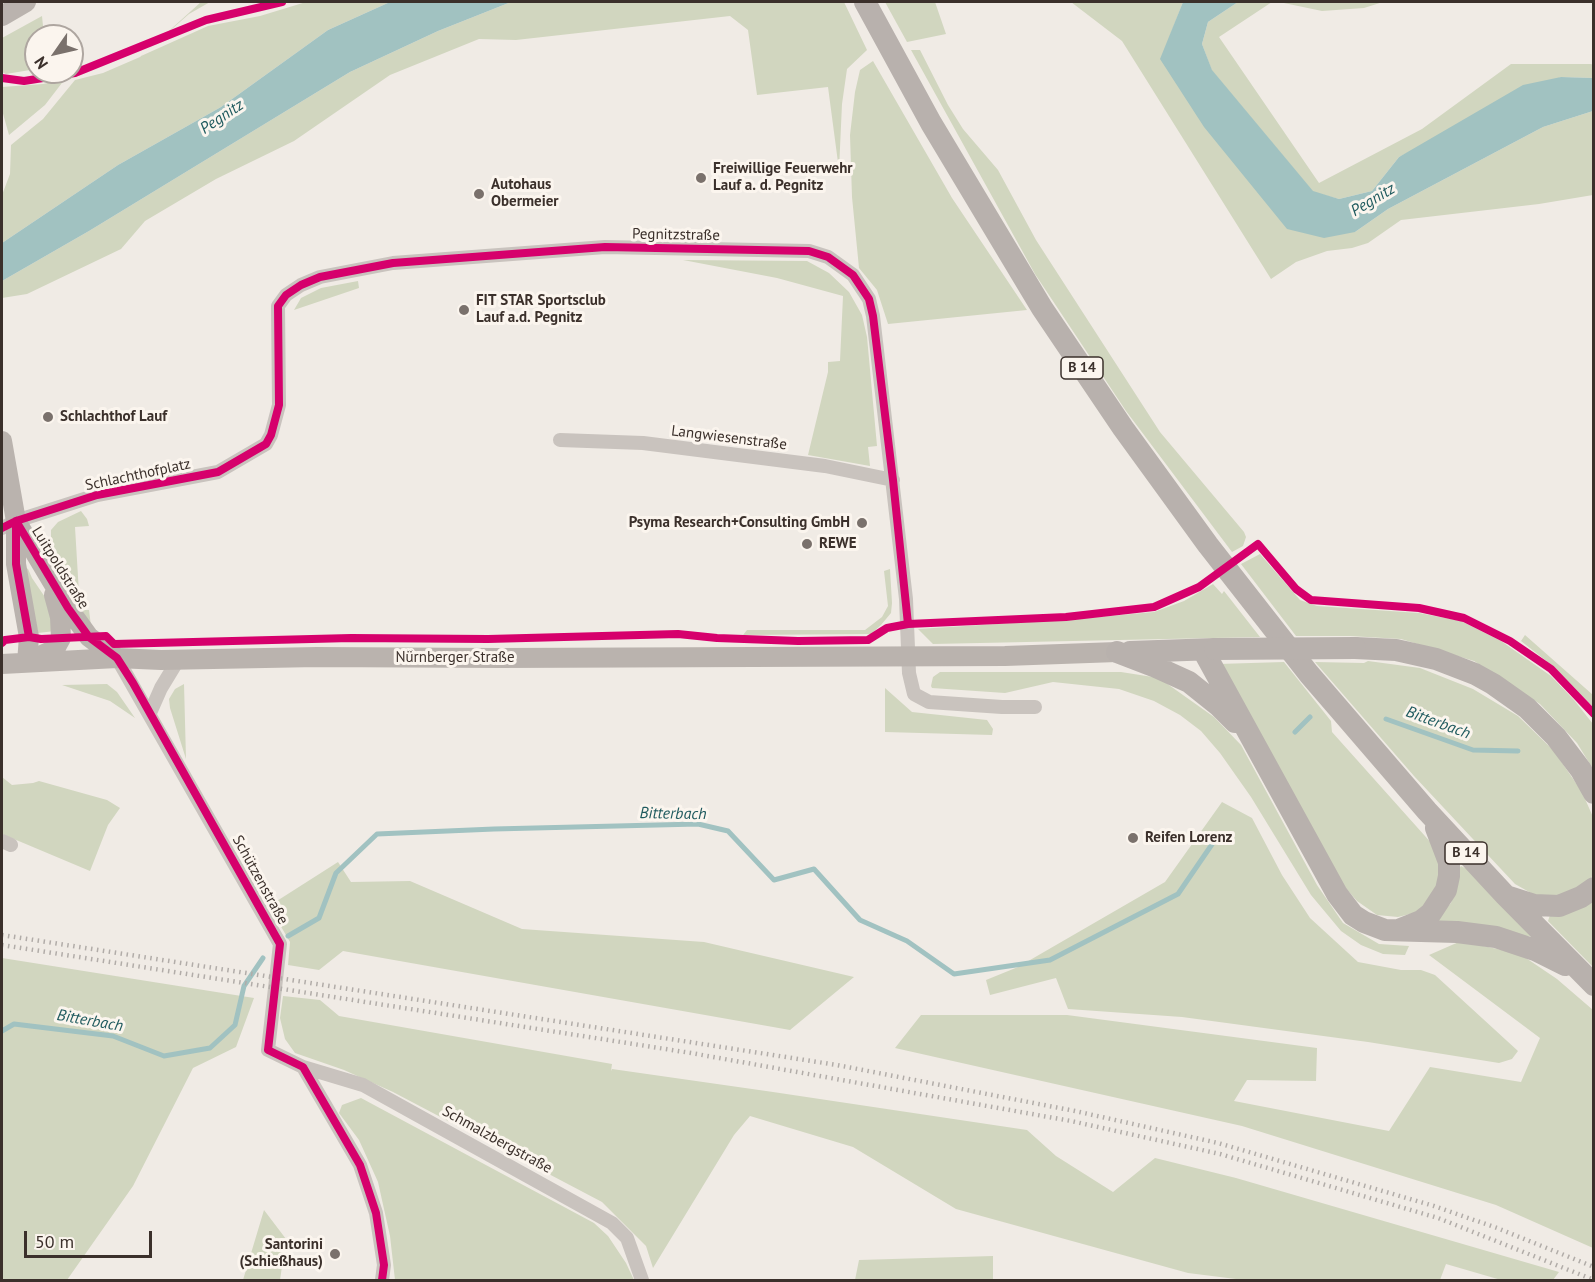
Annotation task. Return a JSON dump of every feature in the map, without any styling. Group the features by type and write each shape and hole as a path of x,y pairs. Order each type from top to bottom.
{"main road":[{"path":"2,16 26,2"},
{"name":"B 14","path":"865,2 967,184 1042,308 1123,428 1208,545 1340,711 1427,811 1587,978"},
{"name":"Luitpoldstraße","path":"2,441 9,524 29,637 27,662 55,649 61,638 60,617 51,578"},
{"name":"Luitpoldstraße","path":"9,524 51,578 89,637 117,658"},
{"path":"1117,652 1355,648 1396,650 1426,657 1456,666 1493,684 1527,708 1556,737 1581,770 1593,793"},
{"path":"1209,650 1256,746 1345,906 1353,915 1385,930 1458,932 1496,938 1535,950 1587,978"},
{"path":"1117,652 1189,682 1220,706 1256,746"},
{"name":"Nürnberger Straße","path":"2,664 117,658 178,660 317,657 1005,656 1117,652"},
{"path":"1394,930 1408,928 1431,913 1446,890 1449,862 1427,811"},
{"path":"1505,895 1534,905 1559,906 1581,897 1593,888"}],"street":[{"name":"Pegnitzstraße","path":"272,435 279,405 278,306 286,295 301,285 320,277 393,263 605,248 809,251 828,257 853,275 868,299 873,315 906,599 909,656"},
{"name":"Schlachthofplatz","path":"9,524 97,495 218,472 266,444 272,435"},
{"name":"Langwiesenstraße","path":"560,440 643,443 825,466 893,480"},
{"path":"909,656 909,673 914,694 928,702 1035,707"},
{"name":"Schützenstraße","path":"117,658 280,944 268,1050 303,1067"},
{"path":"150,713 161,688 178,660"},
{"path":"303,1067 360,1165 376,1213 384,1265 382,1281"},
{"name":"Schmalzbergstraße","path":"303,1067 363,1085 612,1223 627,1238 642,1281"}],"green space":[{"path":"201,2 210,2 189,14 145,53"},
{"path":"306,2 390,2 328,30 221,107 118,165 2,243 2,195 10,174 11,145 43,119 72,84 84,84 84,78 103,73 208,26 260,16"},
{"path":"511,2 844,2 867,50 847,69 842,104 839,170 828,87 757,95 748,30 730,16 516,40 479,39 390,75 294,141 216,179 145,221 121,249 27,294 2,298 2,281 89,231 350,72 438,31"},
{"path":"885,2 935,2 946,34 907,42"},
{"path":"1071,2 1183,2 1161,59 1355,232 1388,209 1543,127 1593,111 1593,195 1539,204 1401,220 1368,243 1352,248 1327,251 1296,262 1271,279 1122,41"},
{"path":"1238,2 1272,2 1219,37 1319,183 1422,129 1511,64 1591,64 1593,65 1593,78 1561,77 1399,157 1372,191 1339,199 1313,192 1212,71 1202,44 1208,22"},
{"path":"1279,2 1383,2 1364,8 1322,11"},
{"path":"42,16 43,24 27,24"},
{"path":"24,26 24,71 6,74 2,72 2,38"},
{"path":"911,50 920,50 963,129 998,170 1036,240 1160,432 1244,532 1246,537 1243,546 1232,552 1126,411 1035,274"},
{"path":"873,61 952,198 1027,310 888,324 877,290 859,268 852,197 850,135 855,92 860,70"},
{"path":"61,84 45,105 9,135 2,110 2,87"},
{"path":"683,260 807,261 829,273 849,292 862,315 867,337 877,446 868,447 870,466 808,455 828,372 828,362 840,361 843,296 777,278"},
{"path":"358,281 359,288 294,310 301,298 321,288"},
{"path":"81,511 89,526 75,527 80,610 89,610 91,626 77,610 51,541 51,530 58,522"},
{"path":"1260,554 1300,600 1317,606 1419,613 1461,621 1501,641 1551,676 1593,724 1593,769 1577,743 1540,704 1474,661 1401,639 1296,636 1241,564"},
{"path":"25,567 51,606 55,631 38,633"},
{"path":"890,569 891,613 871,634 743,635 747,630 865,630 882,617 888,606 884,571"},
{"path":"1213,584 1222,594 1224,591 1260,637 933,644 918,629 1154,612 1184,601"},
{"path":"1525,635 1593,695 1593,707 1554,667 1521,641"},
{"path":"1368,661 1420,668 1473,689 1518,716 1554,751 1582,792 1593,817 1594,874 1578,893 1538,897 1515,884 1414,776 1315,662 1364,663"},
{"path":"1284,662 1331,721 1332,732 1433,845 1442,875 1430,904 1414,913 1398,917 1377,915 1357,901 1344,886 1218,664"},
{"path":"940,672 1121,672 1159,678 1214,717 1241,745 1317,885 1343,923 1379,944 1409,946 1405,955 1383,954 1361,945 1341,931 1311,895 1251,797 1220,753 1201,731 1180,715 1154,701 1119,689 1053,682 1005,693 932,688 933,677"},
{"path":"107,684 117,692 135,718 110,701 62,685"},
{"path":"184,684 186,759 169,699 175,689"},
{"path":"885,688 912,712 987,720 993,729 992,735 885,732"},
{"path":"2,777 12,785 39,781 107,800 120,808 108,825 90,871 2,834"},
{"path":"1222,802 1252,818 1282,875 1310,918 1358,962 1401,970 1421,970 1435,975 1518,1051 1512,1059 1499,1063 1368,1042 1182,1017 1068,1009 1056,978 990,995 986,980 1018,967 1165,882"},
{"path":"338,862 351,882 410,881 522,929 704,942 854,977 790,1030 343,951 319,970 288,965 290,942 269,906"},
{"path":"1461,866 1469,870 1533,937 1432,924 1451,903 1458,870"},
{"path":"1593,899 1593,967 1548,921 1550,915"},
{"path":"1461,941 1520,954 1557,979 1593,1010 1593,1248 1496,1205 1242,1126 895,1048 921,1015 1067,1015 1317,1048 1316,1081 1247,1080 1234,1101 1389,1131 1430,1067 1521,1082 1540,1038 1429,955"},
{"path":"2,958 254,998 236,1047 193,1068 133,1186 67,1280 2,1280"},
{"path":"283,996 320,1000 339,1016 612,1064 611,1071 612,1069 1027,1130 1056,1156 1113,1192 1155,1158 1236,1178 1559,1272 1553,1280 1501,1280 1446,1264 1440,1280 1244,1280 1188,1273 956,1209 853,1147 750,1116 734,1135 653,1268 646,1246 602,1202 393,1092 344,1070 295,1053 285,1039 280,1018"},
{"path":"361,1098 594,1223 608,1236 634,1280 395,1280 390,1236 378,1182 359,1140 339,1113 342,1105"},
{"path":"264,1210 286,1239 280,1280 243,1280"},
{"path":"993,1256 993,1280 855,1280 859,1260"}],"water":[{"name":"Pegnitz","path":"390,2 511,2 438,31 350,72 89,231 2,281 2,243 118,165 221,107 328,30"},
{"name":"Pegnitz","path":"1183,2 1238,2 1208,22 1202,44 1212,70 1313,191 1339,199 1372,191 1399,157 1523,85 1561,77 1593,78 1593,111 1543,127 1388,209 1355,232 1324,238 1287,229 1204,127 1160,59"}],"waterway":[{"name":"Bitterbach","path":"1295,732 1310,717"},
{"name":"Bitterbach","path":"1386,719 1473,750 1518,751"},
{"name":"Bitterbach","path":"288,936 319,918 336,873 377,834 698,824 728,831 774,880 814,869 860,920 907,941 954,974 1050,960 1178,894 1217,837"},
{"name":"Bitterbach","path":"2,1031 14,1024 113,1036 164,1056 210,1048 235,1025 244,986 263,958"}],"railway":[{"path":"2,935 837,1065 1075,1111 1218,1143 1434,1206 1497,1228 1594,1267"},
{"path":"2,945 691,1053 1071,1121 1220,1154 1438,1218 1594,1280"}],"cycle path":[{"path":"2,78 24,81 75,73 206,20 282,2"},
{"path":"2,528 16,521 97,495 218,472 266,444 271,435 279,405 278,306 286,295 301,285 320,277 393,263 605,247 809,251 828,257 853,275 869,299 893,480 908,624"},
{"path":"16,521 68,608 89,637 117,658 133,683 280,944 268,1050 303,1067 360,1165 376,1213 384,1265 382,1280"},
{"path":"16,521 16,564 29,637"},
{"path":"2,643 5,640 29,637 41,639 106,636 114,644 678,634 798,641 868,640 887,628 908,624 1066,617 1154,607 1199,587 1258,544 1296,589 1311,600 1419,608 1464,618 1510,641 1551,669 1594,714"}],"place":[{"name":"Freiwillige Feuerwehr Lauf a. d. Pegnitz","path":"701,178"},
{"name":"Autohaus Obermeier","path":"479,194"},
{"name":"FIT STAR Sportsclub Lauf a.d. Pegnitz","path":"464,310"},
{"name":"Schlachthof Lauf","path":"48,417"},
{"name":"Psyma Research+Consulting GmbH","path":"862,523"},
{"name":"REWE","path":"807,544"},
{"name":"Reifen Lorenz","path":"1133,838"},
{"name":"Santorini (Schießhaus)","path":"335,1254"}]}
